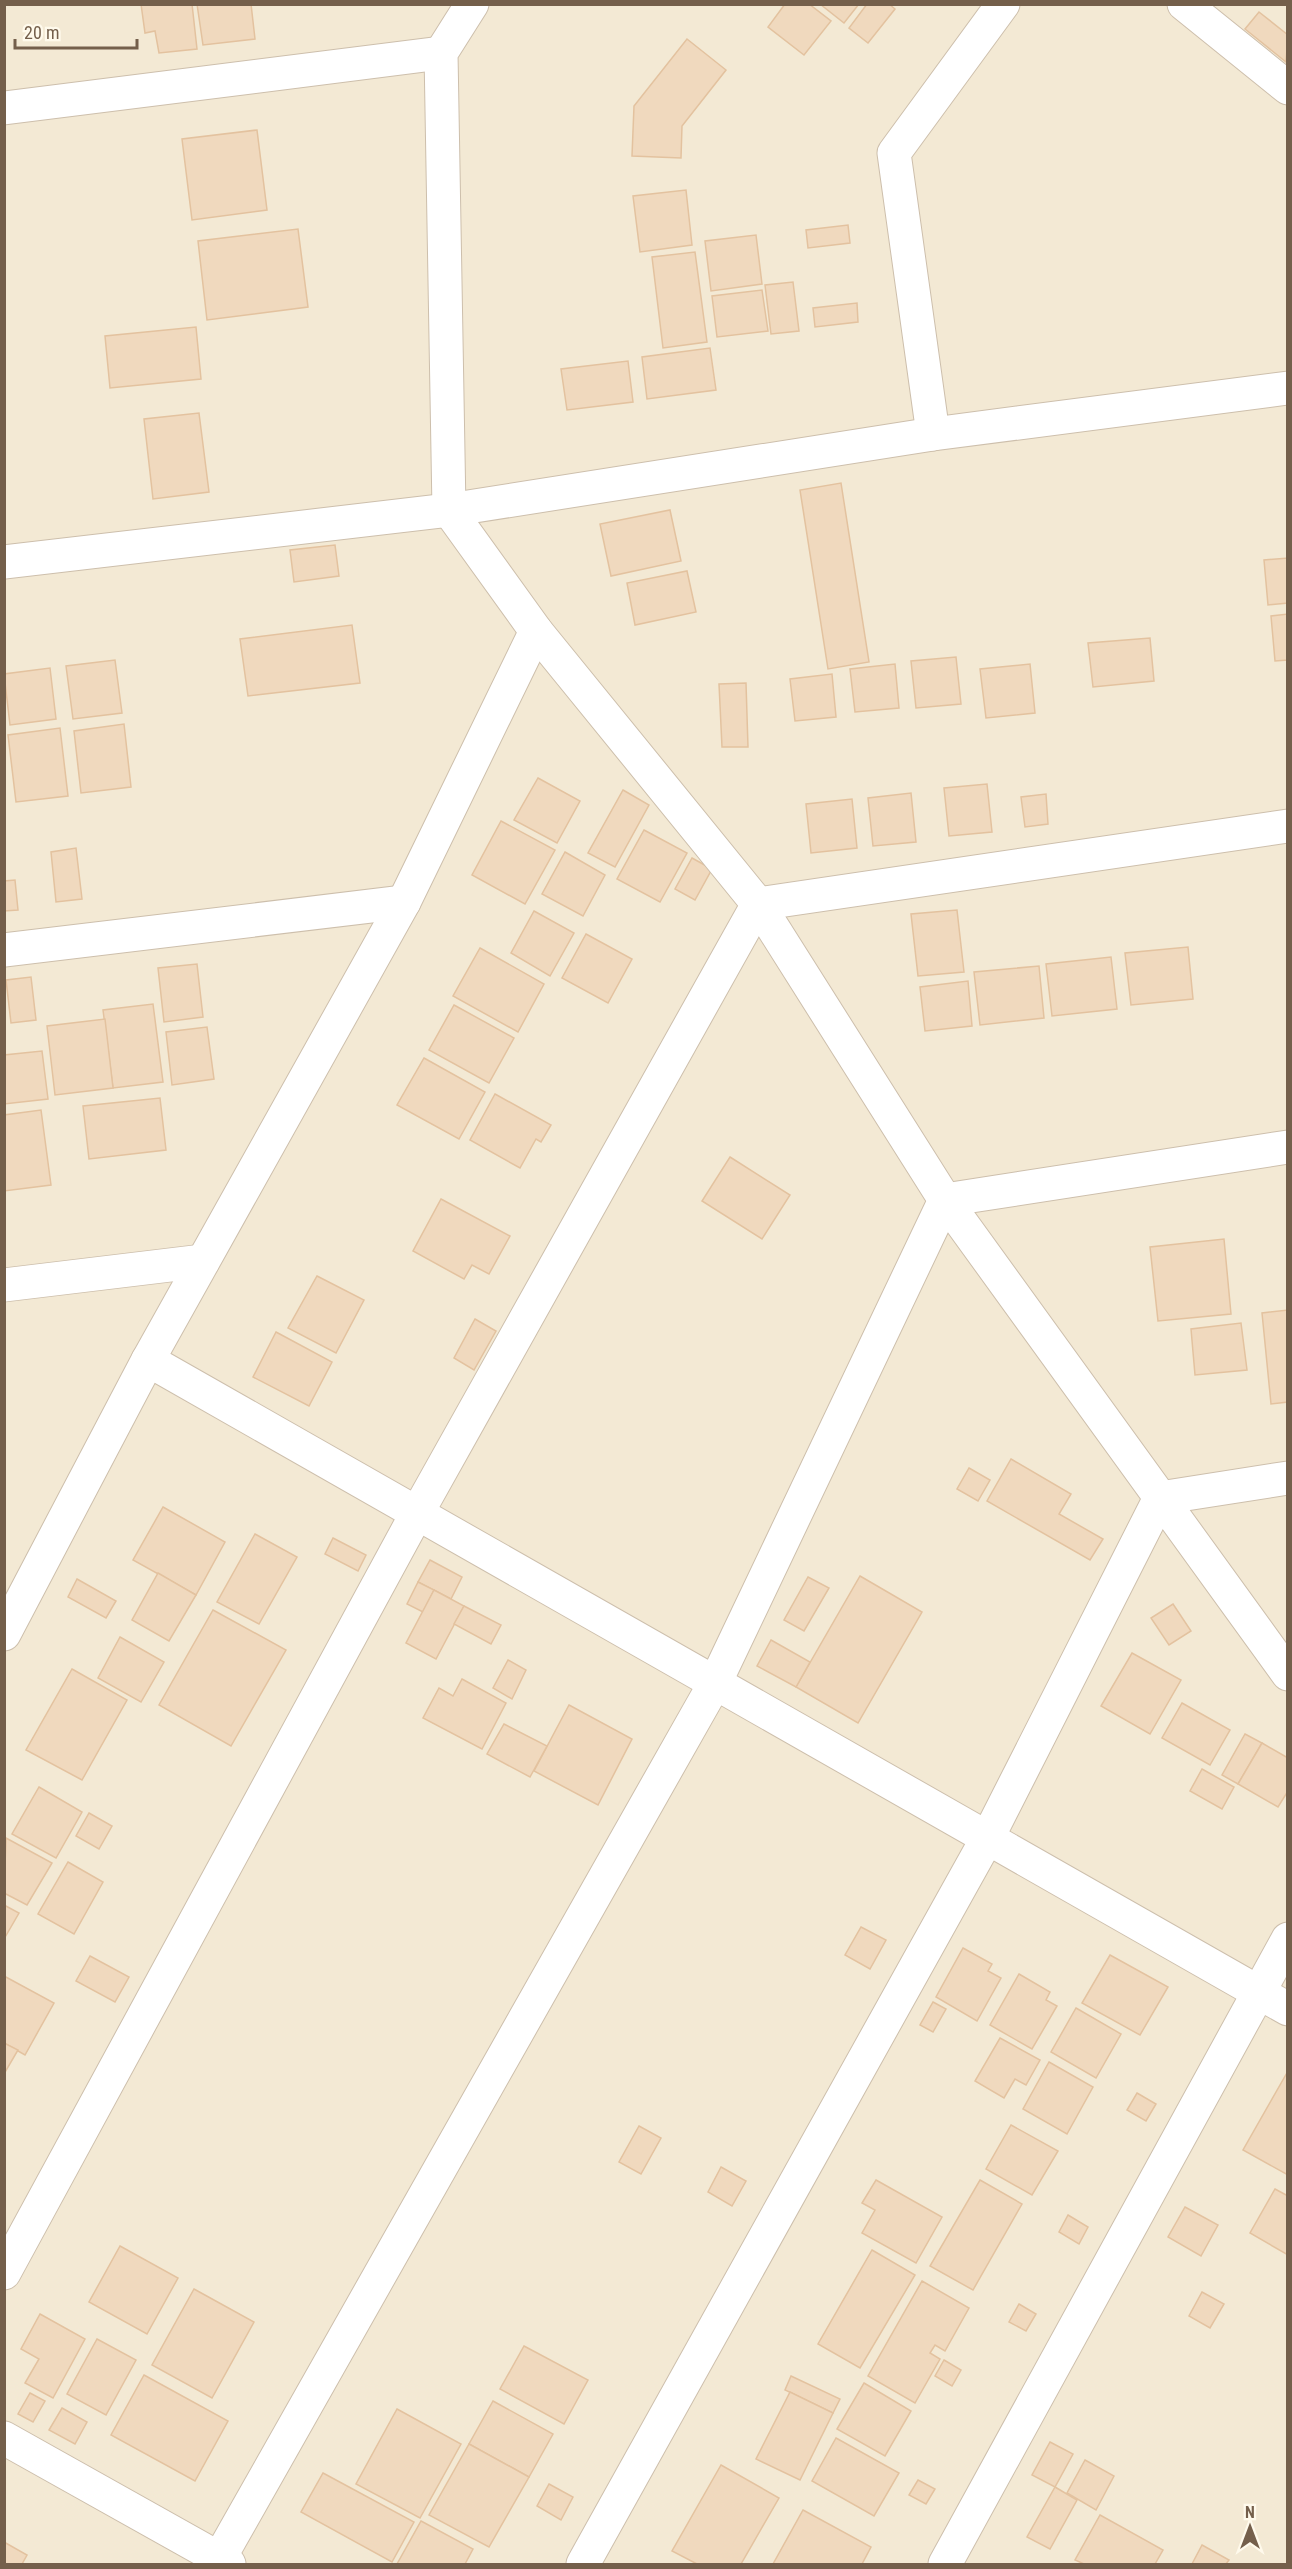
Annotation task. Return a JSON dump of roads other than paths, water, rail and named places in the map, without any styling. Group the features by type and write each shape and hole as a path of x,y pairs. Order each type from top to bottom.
{"street":[{"path":"472,4 441,54 449,510 536,631 758,904 945,1200 1287,1674"},
{"path":"933,434 894,153 1003,4"},
{"path":"1184,4 1287,88"},
{"path":"4,108 441,54"},
{"path":"4,562 449,510 933,434 1287,388"},
{"path":"4,1634 148,1360 404,902 536,631"},
{"path":"758,904 1287,826"},
{"path":"4,950 404,902"},
{"path":"4,2273 416,1515 758,904"},
{"path":"945,1200 1287,1147"},
{"path":"4,2438 224,2562 716,1683 945,1200"},
{"path":"4,1285 203,1261"},
{"path":"148,1360 416,1515 988,1837 1287,2009"},
{"path":"1160,1498 1287,1478"},
{"path":"583,2565 988,1837 1160,1498"},
{"path":"945,2565 1287,1939"}]}
